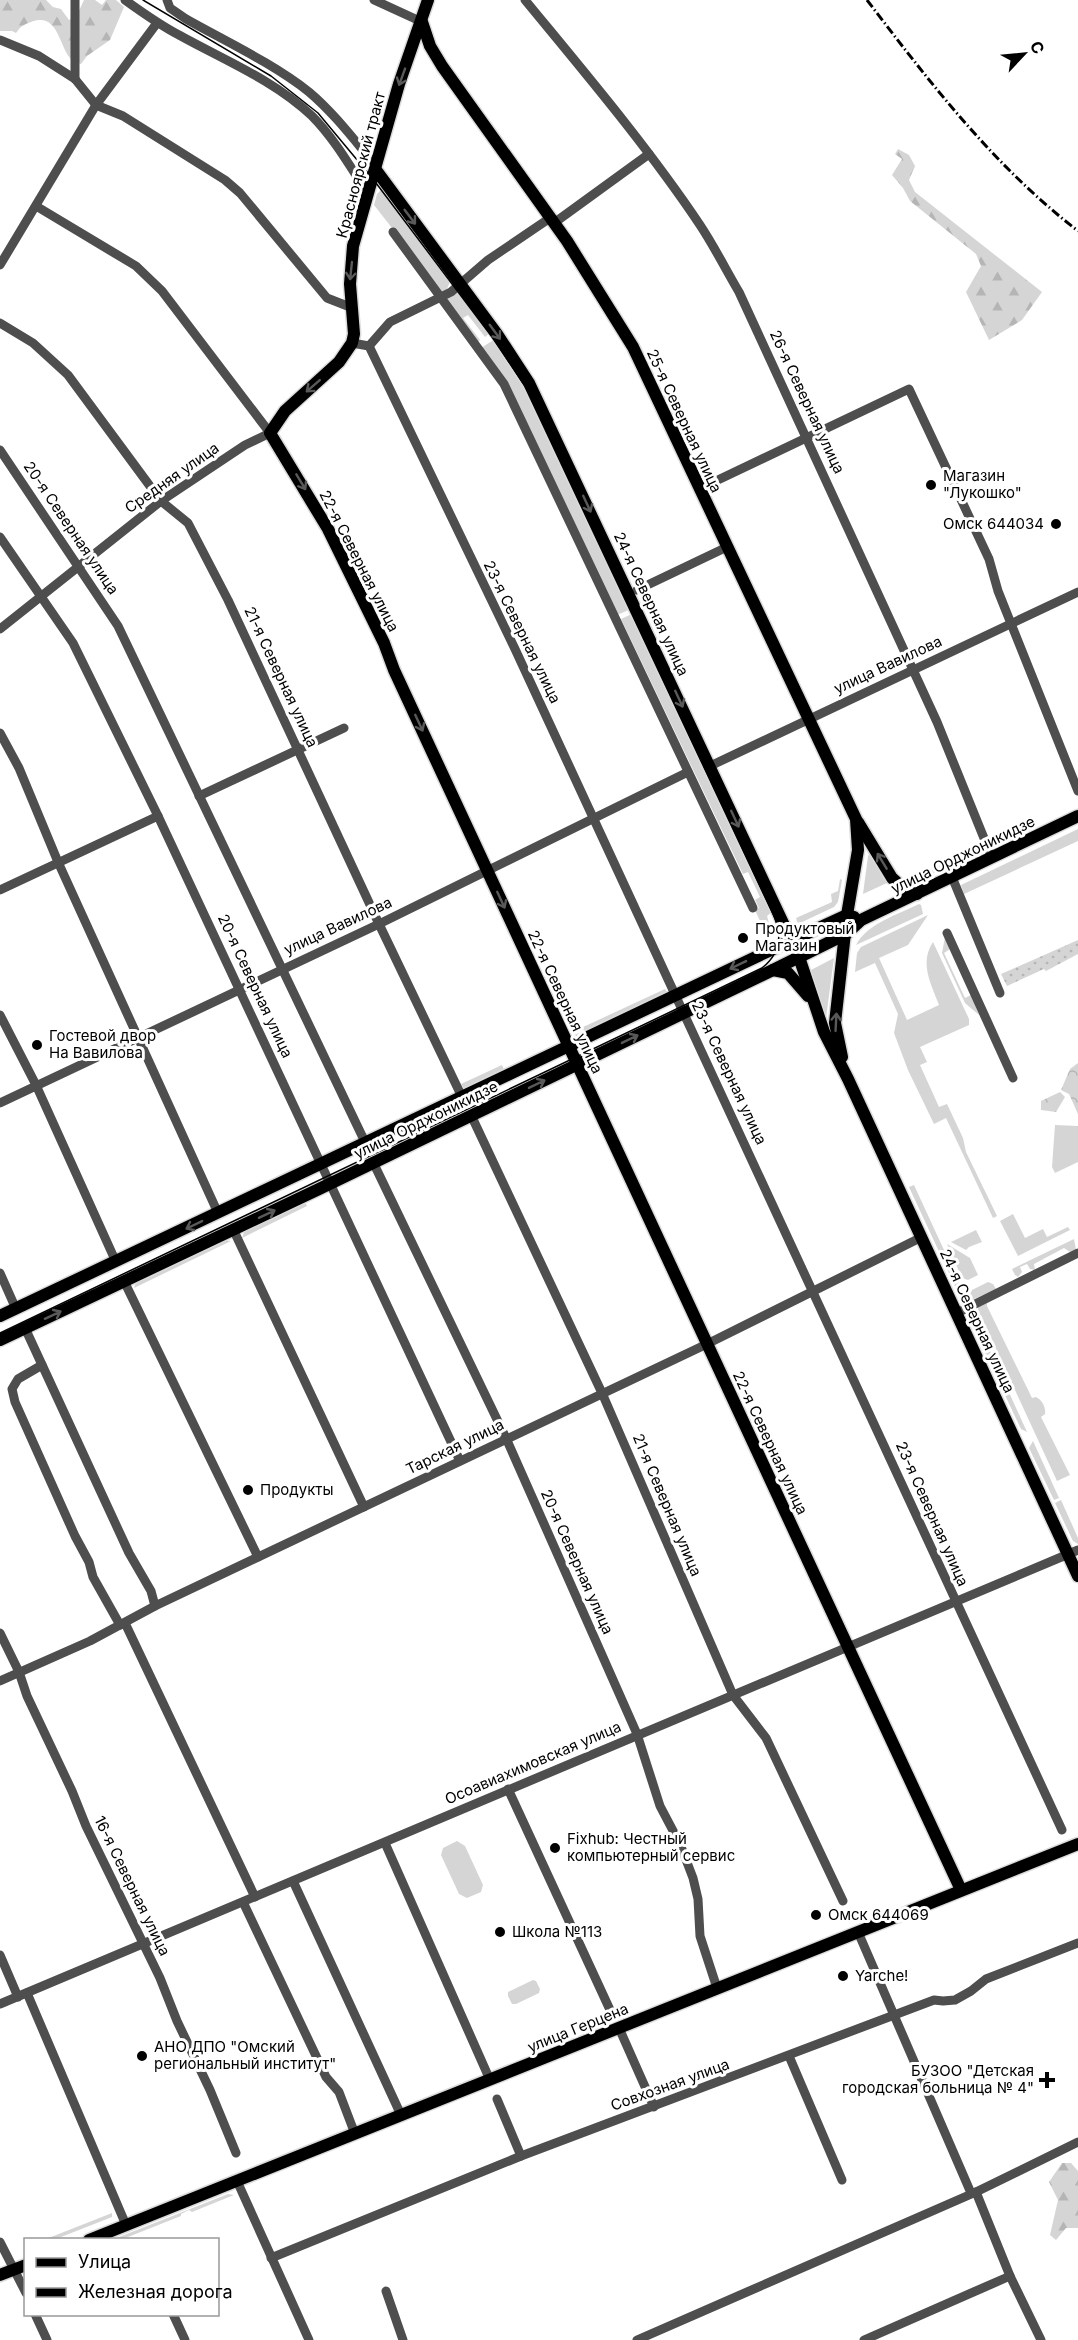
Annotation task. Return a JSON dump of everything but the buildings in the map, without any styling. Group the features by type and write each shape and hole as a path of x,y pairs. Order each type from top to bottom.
{"main road":[{"name":"Красноярский тракт","path":"352,343 354,334 350,307 350,284 353,246 399,84 428,0"},
{"name":"25-я Северная улица","path":"422,22 430,46 442,66 552,220 633,347 856,819 858,850 848,915"},
{"name":"24-я Северная улица","path":"376,168 530,383 792,941 827,1039 1073,1552 1078,1576"},
{"name":"Средняя улица","path":"270,432 285,411 339,362 352,343"},
{"name":"22-я Северная улица","path":"270,432 322,519 384,643 394,670 961,1890"},
{"name":"улица Орджоникидзе","path":"0,1340 578,1065 846,934 861,920 1078,816"},
{"path":"856,819 892,878 903,888 916,894"},
{"name":"24-я Северная улица","path":"848,915 835,1023 838,1044 848,1079"},
{"name":"улица Орджоникидзе","path":"0,1316 321,1162 848,915"},
{"path":"848,915 861,920"},
{"path":"773,970 783,970 793,977 813,1004"},
{"name":"улица Герцена","path":"94,2238 1078,1844"},
{"path":"0,2275 20,2267"}],"street":[{"path":"75,0 73,40 75,79"},
{"path":"125,0 157,23 268,82 290,98 330,137 368,194"},
{"name":"24-я Северная улица","path":"166,0 170,8 186,19 288,77 309,92 336,118 376,168"},
{"path":"374,0 422,22"},
{"name":"26-я Северная улица","path":"525,0 649,154 700,225 739,292 938,722 992,858"},
{"path":"0,265 96,105 157,23"},
{"path":"0,40 39,56 75,79 96,105 123,116 225,180 240,193 327,298 350,307"},
{"path":"352,343 369,346 390,322 460,285 488,260 649,154"},
{"name":"22-я Северная улица","path":"36,206 136,266 162,291 270,432"},
{"path":"393,232 504,384 753,908"},
{"name":"21-я Северная улица","path":"0,323 33,343 68,375 161,501 188,523 228,600 462,1097"},
{"name":"23-я Северная улица","path":"369,346 515,649 1062,1830"},
{"path":"699,489 909,389 989,559 998,591 1078,791"},
{"name":"Средняя улица","path":"0,629 161,501 245,445 270,432"},
{"name":"20-я Северная улица","path":"0,450 80,566 118,626 365,1142"},
{"name":"20-я Северная улица","path":"0,537 73,643 240,989 460,1461"},
{"path":"637,590 727,547"},
{"name":"улица Вавилова","path":"710,766 1078,592"},
{"path":"199,796 344,728"},
{"path":"0,733 19,768 58,862 218,1213"},
{"name":"улица Вавилова","path":"0,1103 379,924 688,772"},
{"path":"0,890 158,816"},
{"path":"952,877 1000,993"},
{"path":"947,933 1013,1077"},
{"path":"0,1016 36,1085 116,1262"},
{"name":"21-я Северная улица","path":"471,1115 602,1393 733,1695 766,1738 843,1901"},
{"name":"20-я Северная улица","path":"373,1162 506,1438 637,1734 660,1806 680,1844 693,1878 698,1899 700,1936 717,1988"},
{"path":"233,1229 364,1507"},
{"name":"Тарская улица","path":"0,1681 90,1641 155,1606 707,1344 922,1238"},
{"path":"957,1313 1078,1253"},
{"path":"0,1273 16,1309"},
{"path":"124,1281 258,1557"},
{"path":"25,1328 129,1553 151,1591 155,1606"},
{"path":"42,1365 18,1379 12,1389 15,1402 75,1536 84,1551 93,1576 122,1624 255,1897"},
{"name":"Осоавиахимовская улица","path":"0,2004 1073,1552"},
{"name":"16-я Северная улица","path":"0,1633 86,1826 160,1978 236,2153"},
{"path":"508,1789 611,2012"},
{"path":"385,1843 490,2080"},
{"path":"293,1881 401,2115"},
{"path":"243,1902 326,2077 339,2092 355,2134"},
{"path":"858,1932 893,2016 1041,2340"},
{"name":"Совхозная улица","path":"271,2258 521,2156 934,2000 955,2000 986,1979 1078,1943"},
{"path":"0,1955 23,1995 126,2224"},
{"path":"619,2028 654,2107"},
{"path":"789,2056 842,2180"},
{"path":"497,2099 521,2156"},
{"path":"637,2340 974,2192 1078,2142"},
{"path":"237,2181 309,2340"},
{"path":"0,2242 20,2267 24,2284"},
{"path":"864,2340 1010,2276"},
{"path":"386,2291 403,2340"},
{"path":"36,2316 47,2340"},
{"path":"174,2316 185,2340"}],"green space":[{"path":"0,0 46,0 53,7 61,9 69,20 77,15 84,0 95,0 102,5 106,0 116,0 124,7 110,40 87,56 81,64 73,61 68,55 53,26 47,22 40,20 31,22 22,26 16,33 0,31"},
{"path":"898,149 909,155 915,166 909,180 915,192 1042,292 1022,320 989,340 966,292 981,266 976,254 910,201 892,175 902,159 895,154"},
{"path":"381,190 451,280 446,291 442,292 374,205 377,194"},
{"path":"460,293 491,332 485,337 468,315 463,318 480,340 477,343 448,303 448,298"},
{"path":"495,339 522,380 631,609 617,615 481,348"},
{"path":"636,612 774,910 767,916 772,934 770,935 765,932 755,910 759,908 755,900 760,897 748,872 743,874 621,619"},
{"path":"1078,829 1078,841 964,894 961,885"},
{"path":"979,847 976,852 918,881 916,877"},
{"path":"871,852 889,882 863,894 868,856"},
{"path":"840,879 842,880 838,902 834,907 798,924 796,918 832,902 831,894 838,891"},
{"path":"919,904 923,914 856,945 861,937 875,925"},
{"path":"928,915 908,945 879,958 907,1020 939,1005 927,966 929,950 933,942 969,1019 969,1025 920,1047 927,1062 920,1065 939,1107 947,1104 963,1138 966,1152 997,1216 993,1218 946,1118 934,1124 908,1070 894,1033 898,1014 875,963 855,972 857,953 861,947"},
{"path":"945,937 950,949 944,953 965,998 971,995 979,1015 965,1003 942,953"},
{"path":"1078,940 1078,954 1046,971 1044,969 1007,986 1001,974"},
{"path":"834,958 826,1018 811,970"},
{"path":"665,989 667,992 583,1032 581,1028"},
{"path":"1078,1063 1078,1114 1069,1094 1061,1090 1070,1069"},
{"path":"502,1065 504,1070 464,1089 461,1084"},
{"path":"1060,1092 1065,1097 1056,1112 1041,1110 1041,1101"},
{"path":"1055,1125 1078,1126 1078,1162 1055,1173 1052,1167"},
{"path":"914,1185 967,1300 961,1299 909,1187"},
{"path":"305,1202 307,1206 242,1238 245,1230"},
{"path":"1013,1214 1025,1238 1043,1229 1047,1237 1068,1227 1070,1230 1018,1256 1000,1221"},
{"path":"976,1230 982,1242 966,1250 951,1242"},
{"path":"1074,1239 1076,1250 1070,1252 1064,1248 1034,1264 1035,1270 1030,1269 1027,1264 1020,1267 1022,1272 1018,1277 1015,1275 1012,1269"},
{"path":"224,1240 231,1241 134,1288 136,1282"},
{"path":"947,1244 970,1258 978,1275 968,1280 962,1278"},
{"path":"988,1282 996,1289 972,1300 969,1295 972,1290"},
{"path":"987,1303 1032,1398 1038,1398 1044,1406 1045,1414 1041,1417 1070,1475 1057,1481 978,1310 978,1307"},
{"path":"972,1311 1027,1432 1021,1429 969,1319"},
{"path":"1033,1441 1059,1498 1054,1500 1029,1448"},
{"path":"1061,1500 1078,1538 1078,1544 1073,1541 1055,1503"},
{"path":"457,1841 465,1846 483,1885 481,1892 467,1898 459,1894 441,1855 443,1848"},
{"path":"533,1980 540,1989 539,1993 512,2004 508,1992"},
{"path":"1062,2163 1071,2163 1078,2171 1078,2228 1066,2228 1056,2240 1050,2235 1058,2200 1049,2182"},
{"path":"228,2194 234,2195 192,2212 189,2210 181,2216 126,2238 117,2238"},
{"path":"112,2213 112,2217 59,2238 49,2238"}],"tram line":[{"path":"0,1333 762,968 771,959 779,940 772,911 534,403 492,337 373,179 318,113 271,76 143,0"}],"railway":[{"path":"867,0 965,123 1047,206 1078,231"}],"place":[{"name":"Магазин \"Лукошко\"","path":"931,485"},
{"name":"Омск 644034","path":"1056,524"},
{"name":"Продуктовый Магазин","path":"743,938"},
{"name":"Гостевой двор На Вавилова","path":"37,1045"},
{"name":"Продукты","path":"248,1490"},
{"name":"Fixhub: Честный компьютерный сервис","path":"555,1848"},
{"name":"Омск 644069","path":"816,1915"},
{"name":"Школа №113","path":"500,1932"},
{"name":"Yarche!","path":"843,1976"},
{"name":"АНО ДПО \"Омский региональный институт\"","path":"142,2056"},
{"name":"БУЗОО \"Детская городская больница № 4\"","path":"1047,2080"}]}
